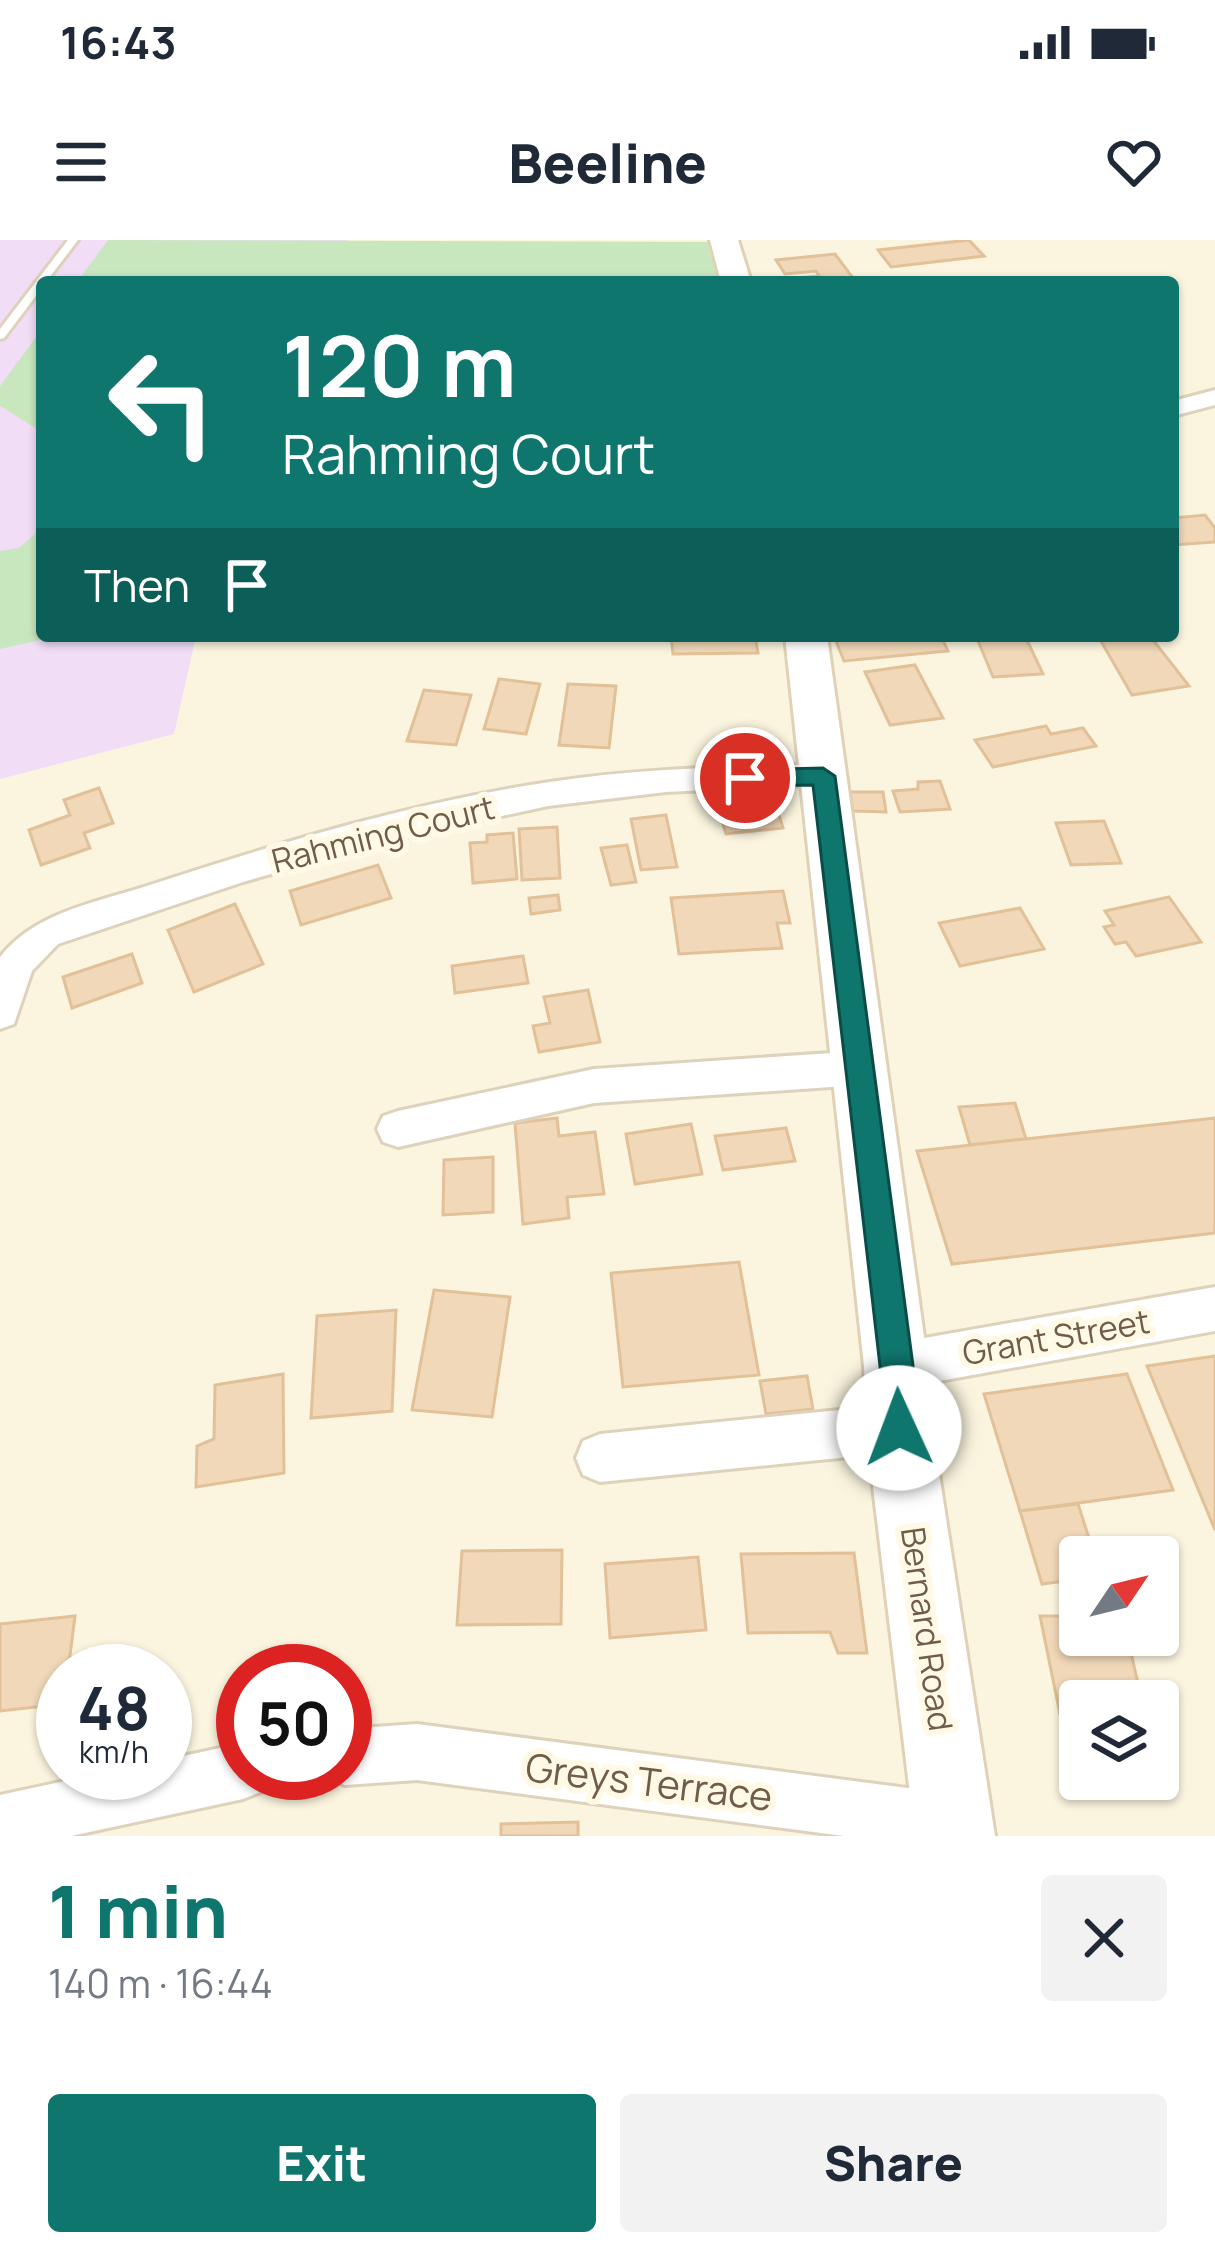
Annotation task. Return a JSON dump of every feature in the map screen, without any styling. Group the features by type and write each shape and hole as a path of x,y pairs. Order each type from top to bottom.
{"main road":[{"path":"724,240 734,276"},
{"name":"Bernard Road","path":"807,642 896,1366 899,1428 954,1829"}],"street":[{"path":"1179,407 1215,397"},
{"name":"Rahming Court","path":"0,1013 14,964 45,934 237,870 387,828 548,794 666,781 823,776"},
{"path":"398,1129 594,1086 860,1068"},
{"name":"Grant Street","path":"896,1366 1215,1309"},
{"path":"600,1458 899,1428"},
{"name":"Greys Terrace","path":"372,1755 417,1752 954,1829"},
{"path":"0,1823 216,1777"}],"lane":[{"path":"46,276 73,240"},
{"path":"0,336 36,289"}],"shaded area":[{"path":"0,240 347,240 341,276 36,276 36,642 195,642 174,734 0,779"}],"green space":[{"path":"108,240 710,242 718,276 81,276"},
{"path":"36,337 36,428 0,406 0,386"},
{"path":"36,533 36,641 0,649 0,551 19,548"}],"building":[{"path":"969,240 984,256 891,267 878,250"},
{"path":"835,254 852,276 819,276 816,271 785,274 776,260"},
{"path":"1205,515 1215,528 1215,542 1179,545 1179,517"},
{"path":"672,642 756,642 758,653 673,654"},
{"path":"836,642 944,642 948,651 844,661"},
{"path":"978,642 1028,642 1043,674 993,677"},
{"path":"1101,642 1155,642 1189,686 1132,695"},
{"path":"915,665 943,718 890,725 865,672"},
{"path":"499,679 540,684 526,734 484,729"},
{"path":"568,684 616,686 609,748 559,745"},
{"path":"424,690 471,695 456,745 407,741"},
{"path":"1046,726 1051,734 1083,728 1096,746 993,767 975,740"},
{"path":"940,781 950,809 900,812 893,791 918,789 918,782"},
{"path":"99,788 113,823 84,833 90,848 41,865 29,830 70,815 64,800"},
{"path":"850,792 883,792 886,812 853,811"},
{"path":"776,805 783,828 726,834 719,812"},
{"path":"666,815 677,867 641,870 631,819"},
{"path":"1104,821 1121,863 1071,865 1056,823"},
{"path":"557,827 560,878 522,880 519,829"},
{"path":"513,833 517,879 473,883 470,843 487,842 487,835"},
{"path":"627,845 636,882 611,885 601,848"},
{"path":"378,865 391,898 301,925 290,891"},
{"path":"783,891 790,923 777,923 782,948 679,954 671,898"},
{"path":"558,895 560,910 531,914 529,898"},
{"path":"1169,897 1201,942 1136,956 1126,942 1115,944 1104,927 1114,925 1105,911"},
{"path":"235,904 263,964 194,992 168,930"},
{"path":"1020,908 1044,949 960,966 939,923"},
{"path":"132,954 142,983 72,1008 63,977"},
{"path":"523,956 528,983 455,993 452,966"},
{"path":"588,990 600,1042 539,1052 533,1026 550,1023 544,997"},
{"path":"1015,1103 1026,1139 970,1145 959,1107"},
{"path":"557,1118 559,1136 595,1132 604,1194 567,1197 569,1218 523,1224 515,1123"},
{"path":"1215,1118 1215,1233 952,1264 917,1151"},
{"path":"691,1124 702,1174 635,1184 626,1134"},
{"path":"786,1128 795,1161 723,1170 715,1136"},
{"path":"493,1157 493,1212 443,1215 444,1160"},
{"path":"739,1262 759,1375 623,1387 611,1273"},
{"path":"434,1290 510,1297 492,1417 412,1410"},
{"path":"396,1310 392,1411 311,1418 317,1316"},
{"path":"1215,1356 1215,1530 1147,1366"},
{"path":"283,1374 284,1473 196,1487 197,1446 214,1439 215,1385"},
{"path":"1127,1374 1173,1490 1020,1511 984,1394"},
{"path":"807,1376 813,1409 766,1414 760,1381"},
{"path":"1078,1504 1088,1536 1059,1536 1059,1582 1042,1584 1020,1511"},
{"path":"562,1550 561,1624 457,1625 462,1551"},
{"path":"854,1553 867,1653 838,1653 830,1632 748,1633 741,1554"},
{"path":"698,1557 706,1630 610,1638 605,1564"},
{"path":"75,1616 71,1644 36,1644 36,1707 0,1711 0,1624"},
{"path":"1040,1616 1059,1616 1059,1656 1132,1656 1137,1680 1059,1680 1059,1709"},
{"path":"578,1822 578,1836 501,1836 501,1824"}],"route":[{"path":"745,778 823,776 896,1366 899,1428"}]}
